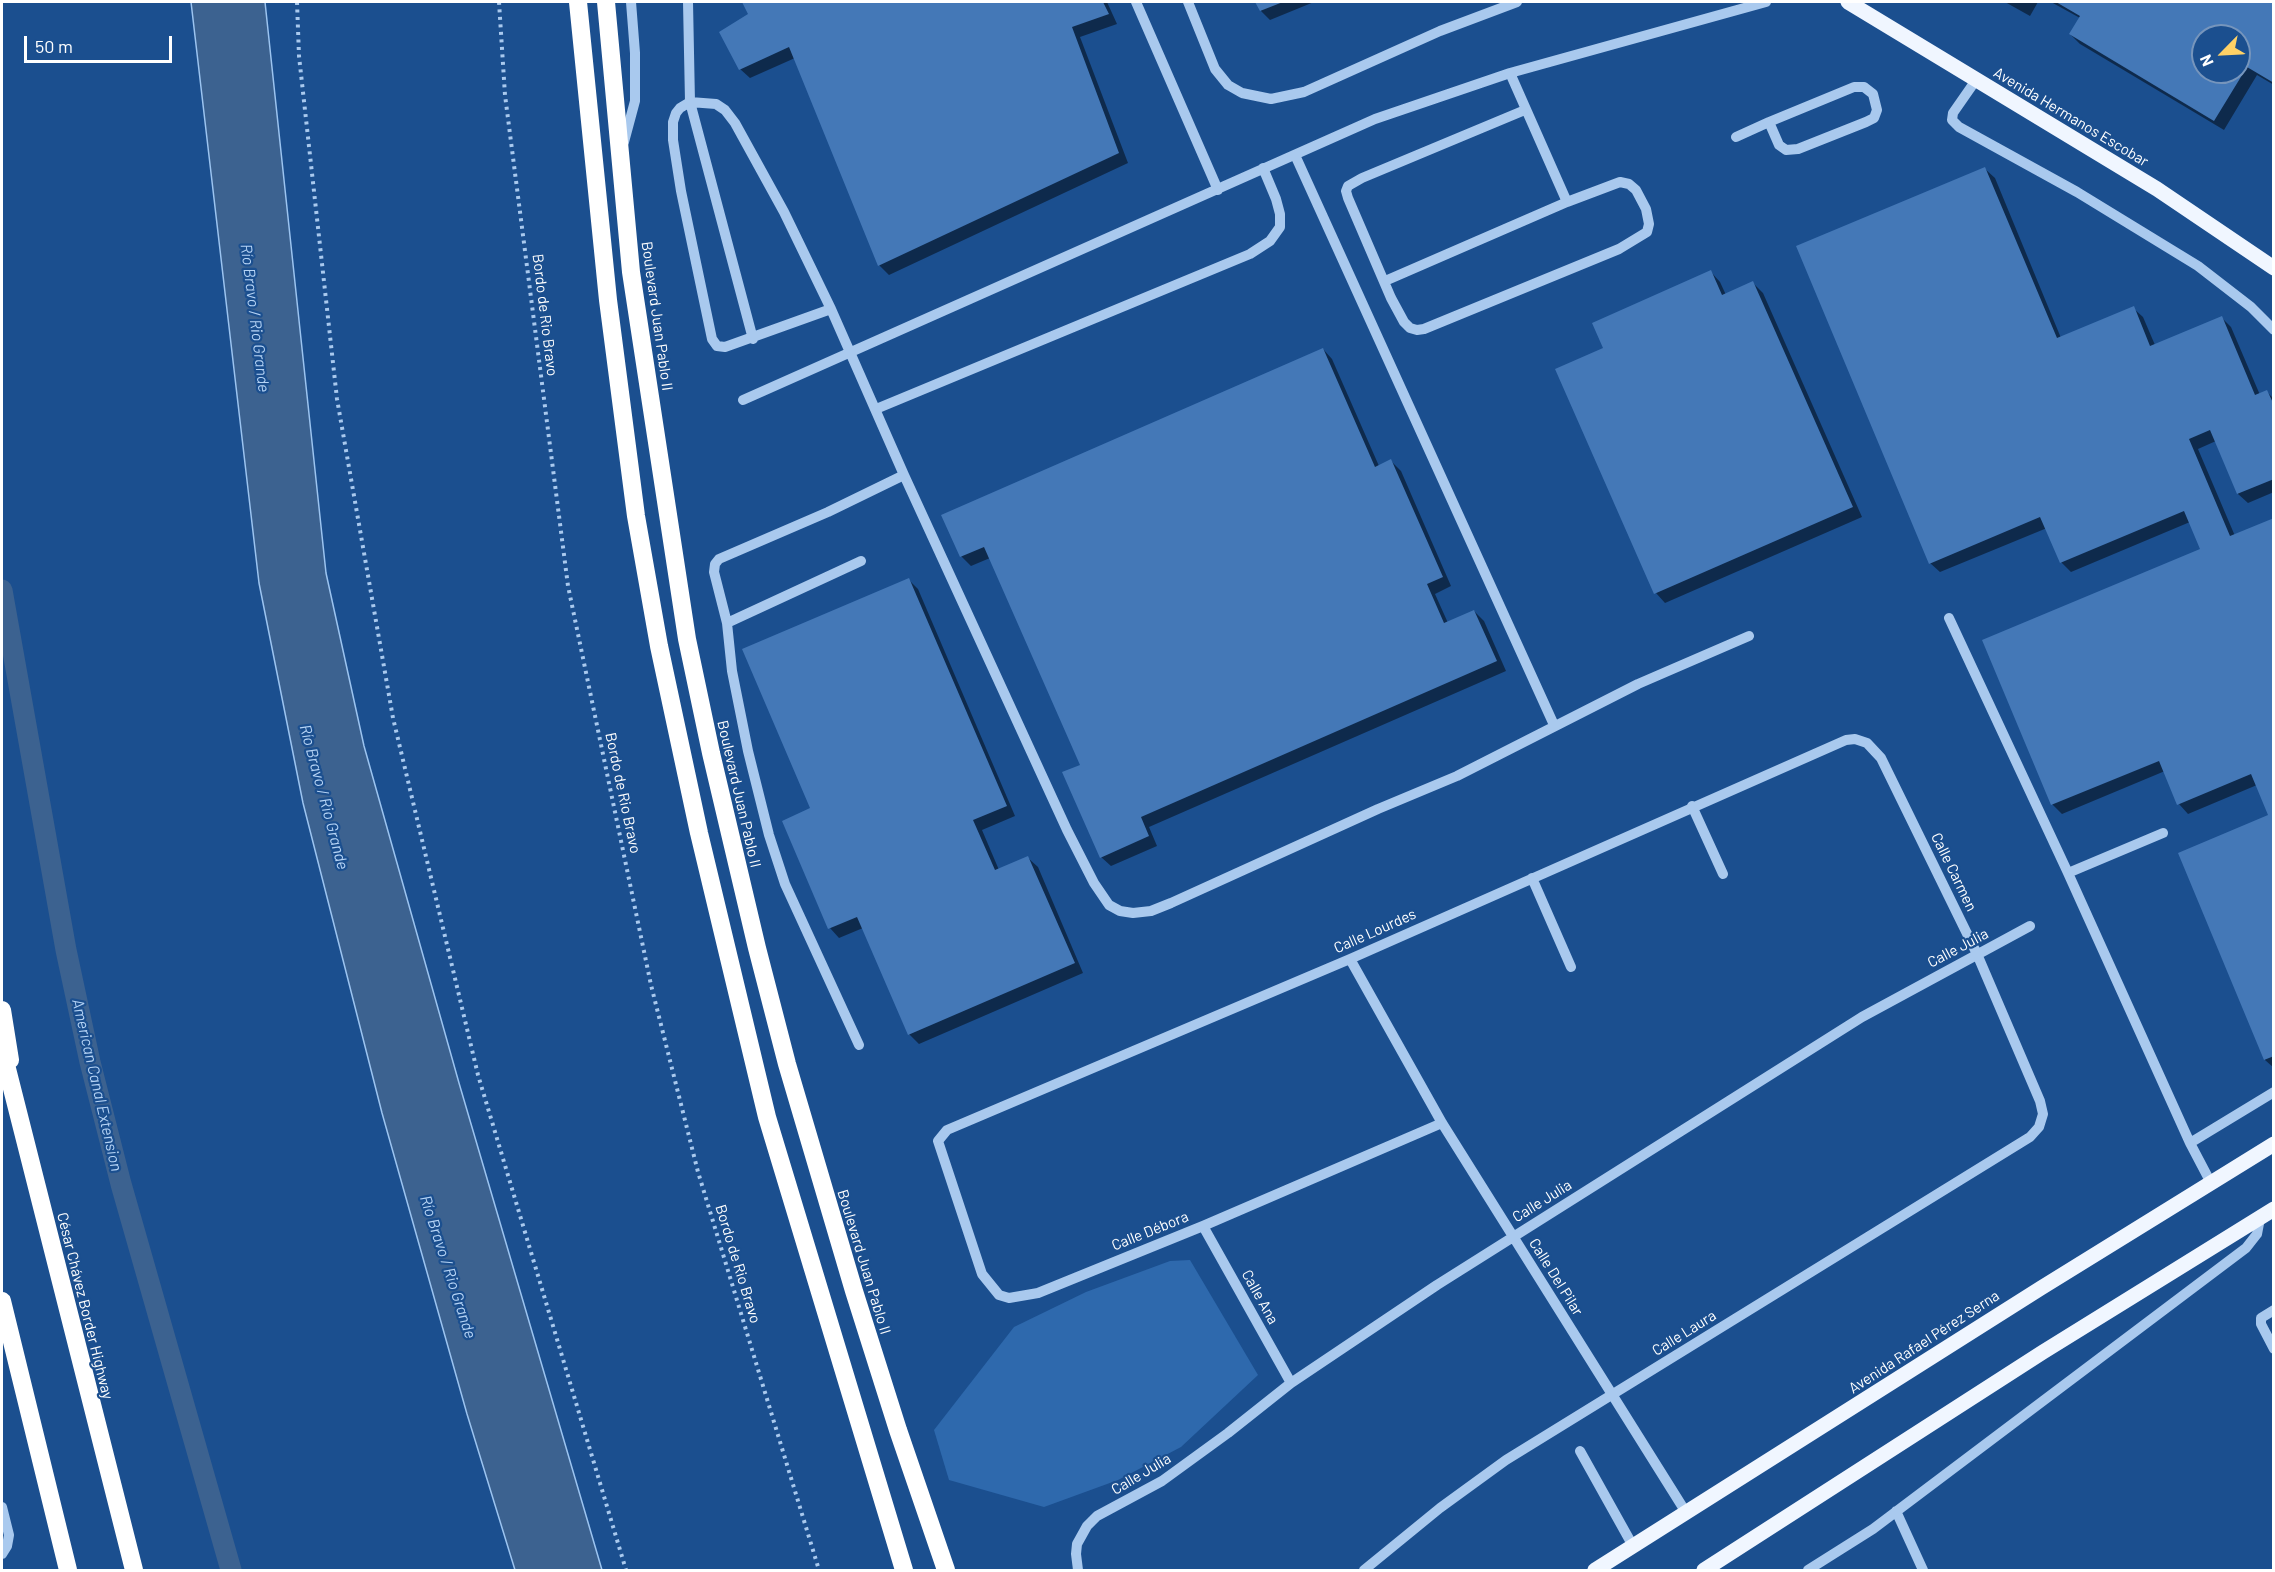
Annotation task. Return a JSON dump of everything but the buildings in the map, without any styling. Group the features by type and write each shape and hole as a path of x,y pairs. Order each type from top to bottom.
{"highway":[{"path":"578,2 608,300 636,516 662,657 699,833 767,1117 904,1570"},
{"name":"Boulevard Juan Pablo II","path":"606,2 631,272 687,639 733,849 787,1064 818,1174 894,1419 946,1570"},
{"path":"2,1010 21,1127"},
{"name":"César Chávez Border Highway","path":"2,1050 134,1570"},
{"path":"2,1301 68,1570"}],"main road":[{"name":"Avenida Hermanos Escobar","path":"1848,2 2157,189 2274,268"},
{"name":"Avenida Rafael Pérez Serna","path":"1595,1570 2274,1144"},
{"path":"1704,1570 2043,1352 2274,1209"}],"street":[{"path":"619,156 635,101 635,53 631,2"},
{"path":"688,2 690,102 753,339"},
{"path":"1136,2 1218,190"},
{"path":"1188,2 1215,69 1228,85 1242,93 1271,99 1304,92 1440,31 1517,2"},
{"path":"743,400 1376,119 1510,73 1766,2"},
{"path":"1510,73 1567,202"},
{"path":"1976,80 1953,113 1952,120 1959,127 2077,192 2198,267 2251,306 2274,330"},
{"path":"1736,137 1768,122 1854,87 1864,87 1873,94 1877,110 1874,118 1866,122 1798,149 1786,150 1779,145 1768,122"},
{"path":"831,309 753,339 725,347 717,346 712,339 673,140 673,122 680,108 690,102 716,104 725,110 735,123 784,212 852,352 904,475 1067,830 1094,883 1109,905 1120,911 1133,913 1151,911 1171,903 1378,809 1457,776 1638,684 1749,636"},
{"path":"1385,281 1567,202 1620,182 1629,184 1636,190 1646,209 1649,224 1647,232 1619,249 1417,330 1404,322 1385,281 1348,198 1346,192 1348,186 1362,178 1525,110"},
{"path":"1295,154 1554,725"},
{"path":"876,409 1250,254 1270,241 1280,227 1280,214 1276,199 1263,168"},
{"path":"860,1045 785,884 769,835 748,751 732,671 727,623 714,572 715,564 719,559 828,512 904,475"},
{"path":"727,623 861,561"},
{"path":"1949,618 2190,1143 2211,1183"},
{"name":"Calle Carmen","path":"1846,740 1855,739 1867,743 1881,758 1977,954 2043,1107 2042,1121 2030,1137"},
{"name":"Calle Lourdes","path":"945,1162 938,1141 947,1130 1350,959 1692,806 1846,740"},
{"path":"1692,806 1723,874"},
{"path":"2068,873 2163,833"},
{"path":"1532,878 1571,967"},
{"name":"Calle Julia","path":"1078,1570 1077,1544 1087,1526 1097,1516 1162,1481 1291,1383 1437,1285 1862,1017 2030,926"},
{"name":"Calle Del Pilar","path":"1350,959 1442,1123 1687,1514"},
{"path":"2190,1143 2274,1092"},
{"name":"Calle Débora","path":"945,1162 982,1274 999,1295 1009,1298 1038,1293 1203,1226 1442,1123"},
{"name":"Calle Laura","path":"1364,1570 1506,1460 2030,1137"},
{"path":"1808,1570 1873,1529 2246,1248 2257,1234 2260,1218"},
{"name":"Calle Ana","path":"1203,1226 1291,1383"},
{"path":"2274,1310 2261,1318 2261,1324 2274,1348"},
{"path":"1580,1451 1633,1546"},
{"path":"2,1507 9,1535 7,1546 2,1554"},
{"path":"1896,1511 1923,1570"}],"path":[{"path":"297,2 299,56 337,399 393,718 478,1075 626,1570"},
{"name":"Bordo de Rio Bravo","path":"499,2 506,95 568,586 651,985 698,1172 819,1570"}],"shaded area":[{"path":"1190,1260 1258,1375 1181,1447 1118,1480 1044,1507 949,1480 934,1430 1014,1327 1086,1292 1170,1261"}],"water":[{"name":"Río Bravo / Rio Grande","path":"191,2 265,2 326,573 364,746 459,1083 602,1570 515,1570 467,1414 382,1113 303,803 259,583"}],"waterway":[{"name":"American Canal Extension","path":"2,590 66,950 90,1062 121,1184 231,1570"}]}
